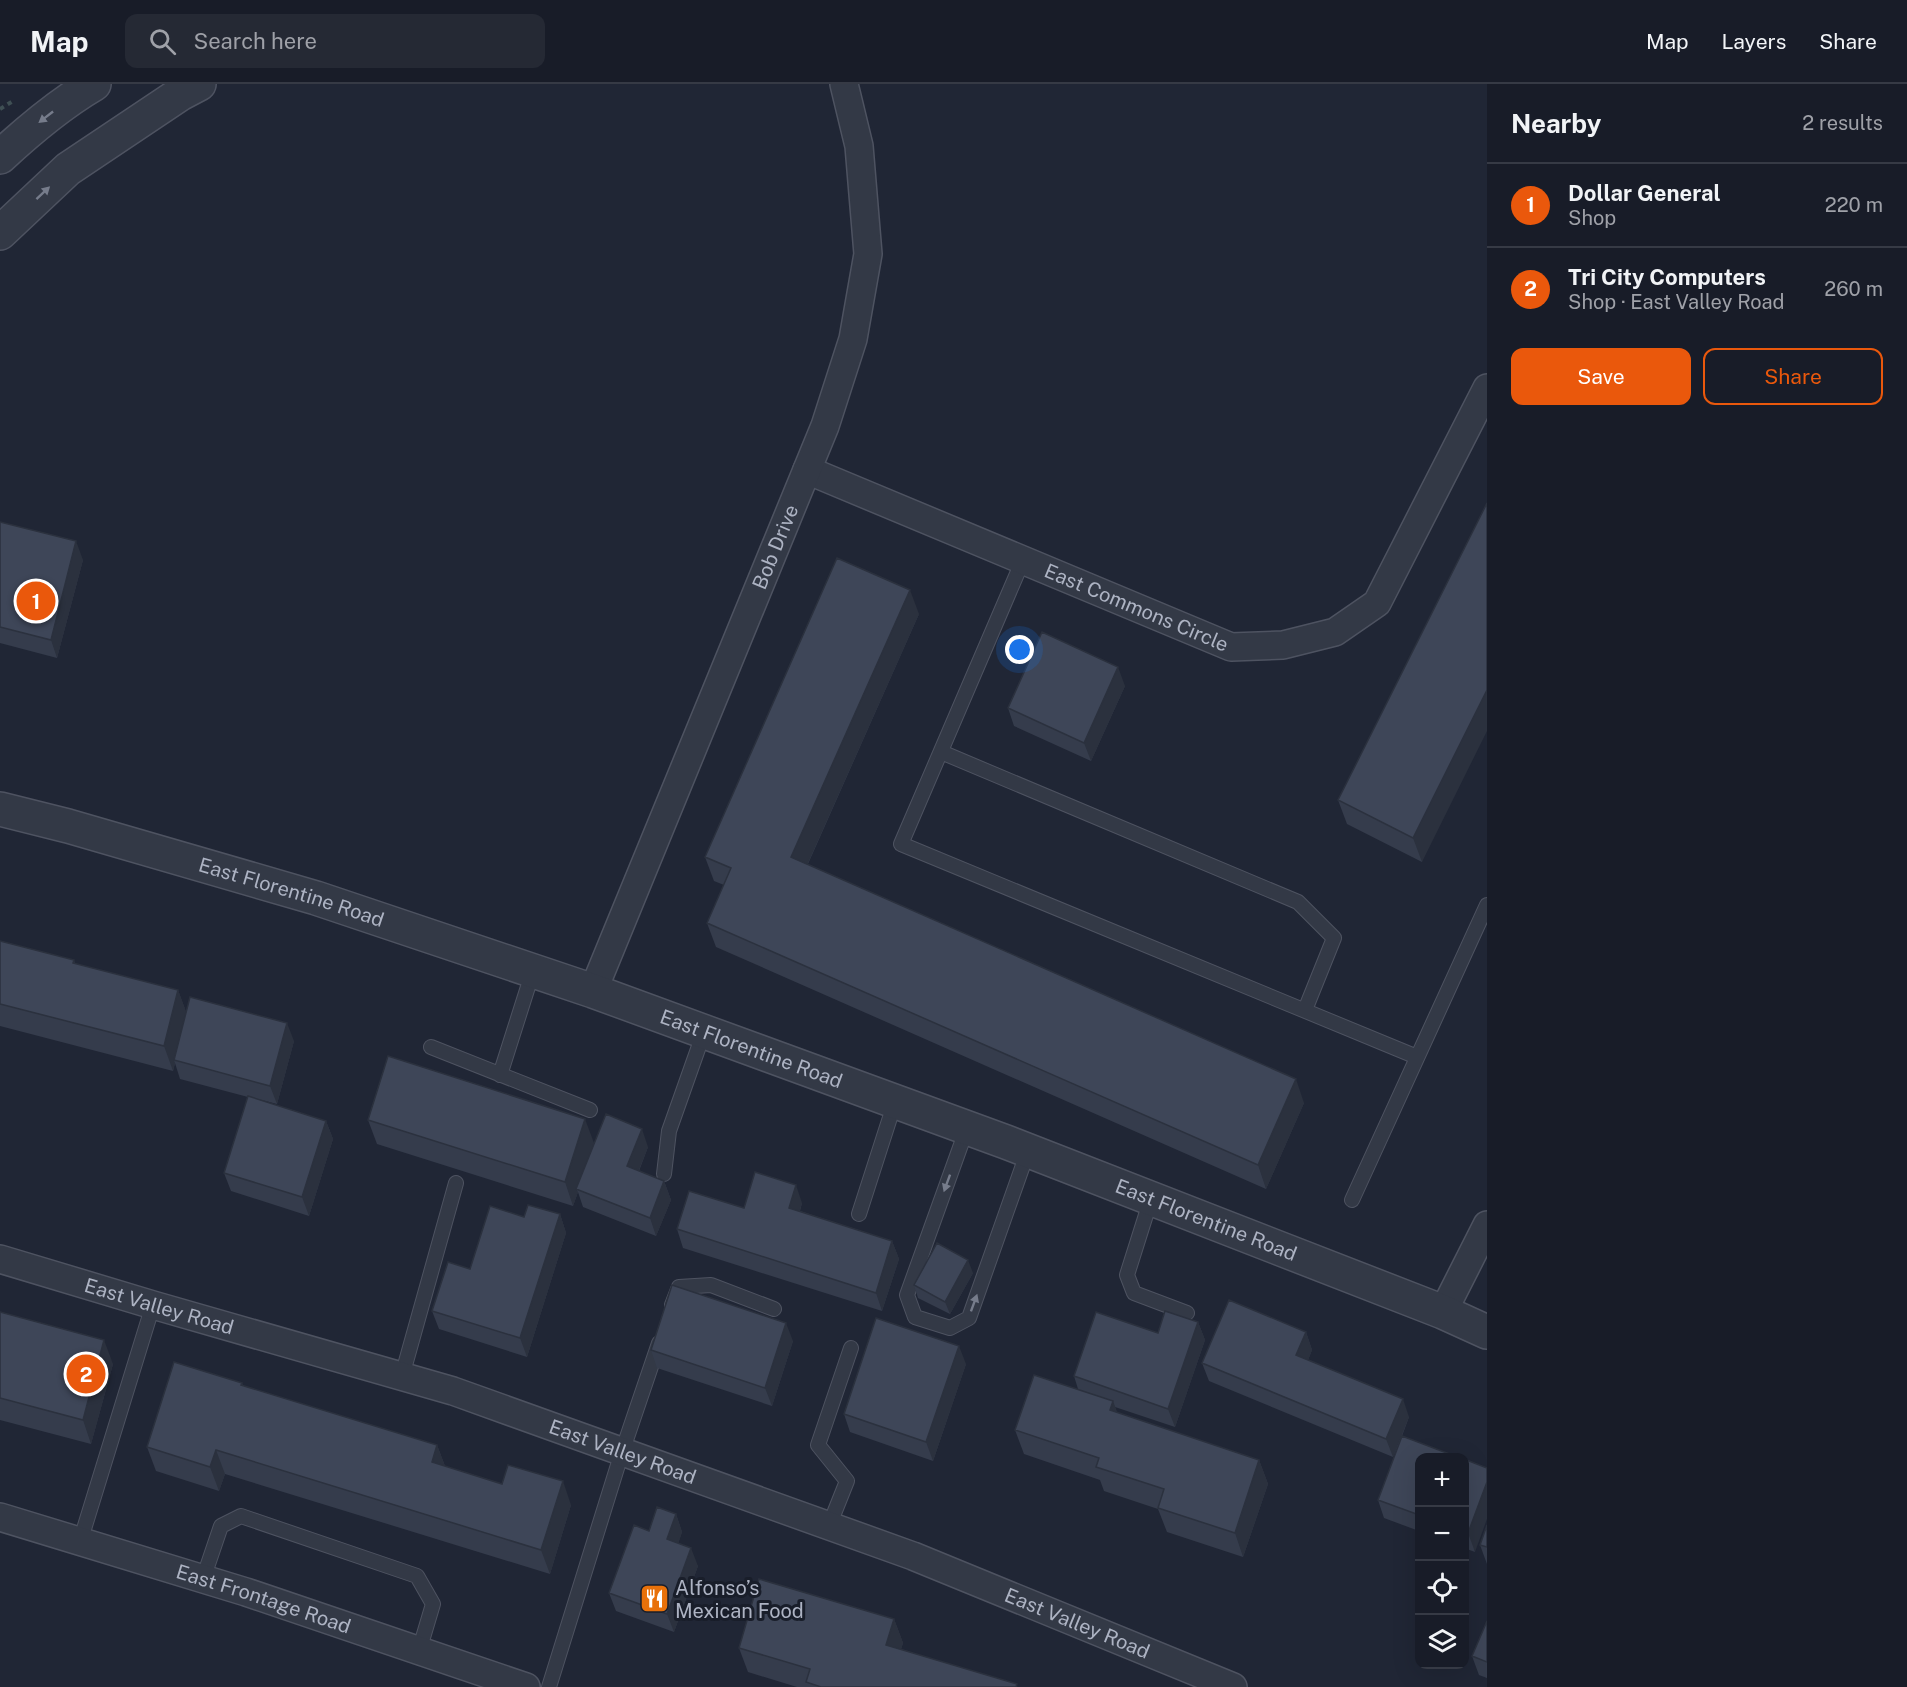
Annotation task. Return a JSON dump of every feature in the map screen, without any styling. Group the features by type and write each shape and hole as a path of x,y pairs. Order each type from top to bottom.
{"street":[{"path":"0,157 73,96 94,84"},
{"path":"0,233 68,169 180,94 199,84"},
{"name":"Bob Drive","path":"593,991 825,426 853,339 868,254 859,146 844,84"},
{"name":"East Commons Circle","path":"807,470 1231,646 1282,645 1335,632 1377,603 1487,388"},
{"name":"East Florentine Road","path":"0,809 316,898 593,991 1028,1151 1443,1312 1487,1332"},
{"path":"1443,1312 1487,1225"},
{"name":"East Valley Road","path":"0,1259 453,1391 913,1556 1233,1687"},
{"name":"East Frontage Road","path":"0,1517 203,1579 526,1687"}],"lane":[{"path":"1023,560 901,844 1417,1057"},
{"path":"940,752 1298,902 1334,938 1305,1010"},
{"path":"1352,1200 1487,905"},
{"path":"500,1075 533,971"},
{"path":"664,1174 669,1131 704,1032"},
{"path":"431,1047 590,1110"},
{"path":"859,1214 895,1102"},
{"path":"967,1128 907,1296 915,1317 950,1328 969,1318 1028,1151"},
{"path":"402,1376 456,1183"},
{"path":"1151,1199 1127,1275 1134,1293 1186,1313"},
{"path":"549,1687 622,1452 679,1287 711,1285 774,1309"},
{"path":"80,1542 153,1305"},
{"path":"829,1526 847,1481 818,1445 851,1348"},
{"path":"203,1579 221,1526 241,1516 417,1576 433,1604 419,1651"}],"building":[{"path":"1487,503 1487,690 1413,838 1338,800"},
{"path":"0,522 76,541 51,640 0,627"},
{"path":"837,558 910,590 791,857 1296,1079 1258,1165 707,923 731,868 705,857"},
{"path":"1042,632 1118,667 1084,743 1008,708"},
{"path":"0,941 74,960 73,963 178,990 164,1046 0,1004"},
{"path":"190,997 287,1023 270,1086 174,1060"},
{"path":"388,1056 585,1119 565,1182 368,1120"},
{"path":"248,1096 326,1121 302,1197 224,1173"},
{"path":"606,1114 642,1129 627,1166 664,1181 650,1218 576,1189"},
{"path":"755,1172 796,1185 789,1208 892,1241 876,1293 677,1229 689,1191 744,1208"},
{"path":"528,1205 560,1214 520,1338 432,1311 448,1262 470,1269 490,1206 524,1217"},
{"path":"937,1243 968,1260 945,1302 914,1285"},
{"path":"672,1285 786,1323 765,1388 651,1350"},
{"path":"1229,1300 1306,1332 1296,1355 1403,1399 1386,1439 1202,1363"},
{"path":"1165,1311 1198,1322 1168,1409 1074,1376 1096,1312 1158,1333"},
{"path":"0,1312 104,1340 83,1420 0,1398"},
{"path":"876,1318 959,1346 926,1442 844,1414"},
{"path":"174,1362 437,1445 432,1462 502,1484 508,1465 563,1481 541,1550 216,1450 210,1467 147,1447"},
{"path":"1034,1375 1113,1401 1110,1410 1259,1460 1235,1533 1158,1508 1164,1489 1096,1467 1099,1458 1015,1430"},
{"path":"1402,1436 1447,1453 1415,1453 1415,1514 1378,1500"},
{"path":"1469,1461 1487,1468 1487,1482 1469,1530"},
{"path":"657,1507 676,1514 667,1539 691,1548 667,1614 609,1593 634,1525 649,1531"},
{"path":"1487,1525 1487,1547 1480,1545"},
{"path":"759,1579 894,1619 886,1645 1017,1684 1016,1687 821,1687 806,1682 810,1669 739,1648"},
{"path":"1487,1621 1487,1662 1472,1656"}],"place":[{"name":"Dollar General","path":"36,601"},
{"name":"Tri City Computers","path":"86,1374"},
{"name":"Alfonso’s Mexican Food","path":"654,1599"}]}
